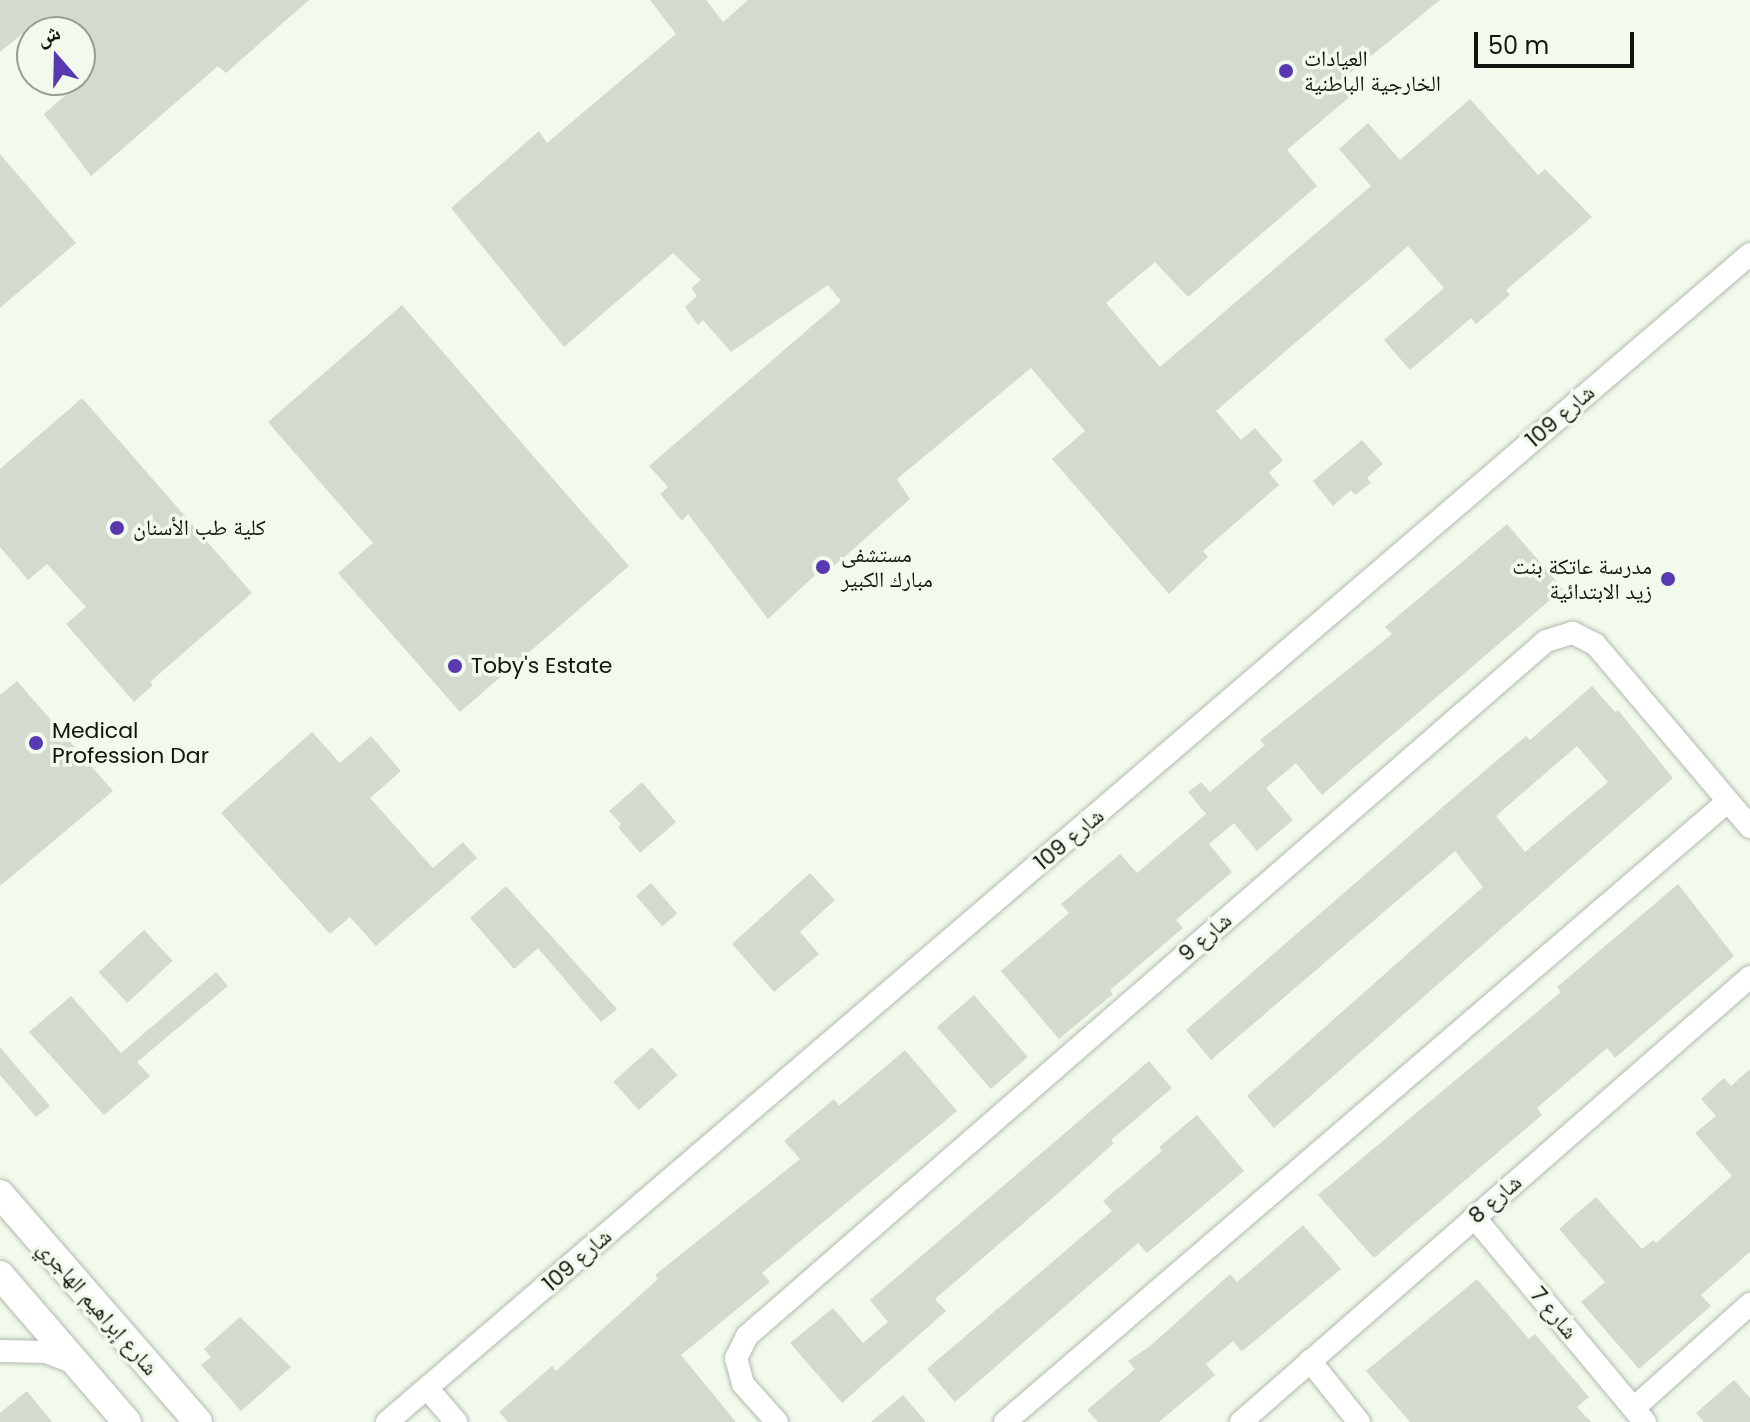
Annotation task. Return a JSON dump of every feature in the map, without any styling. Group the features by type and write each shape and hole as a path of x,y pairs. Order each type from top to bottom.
{"main road":[{"name":"شارع إبراهيم الهاجري","path":"0,1194 198,1422"},
{"path":"0,1275 127,1422"}],"street":[{"name":"شارع 109","path":"387,1422 1750,254"},
{"name":"شارع 9","path":"777,1422 743,1384 736,1358 747,1336 1546,641 1573,633 1595,644 1750,827"},
{"path":"1005,1422 1727,802"},
{"name":"شارع 8","path":"1241,1422 1750,977"},
{"name":"شارع 7","path":"1474,1217 1640,1415 1750,1304"},
{"path":"0,1351 46,1352 75,1363"},
{"path":"1310,1361 1359,1422"},
{"path":"427,1388 456,1422"}],"building":[{"path":"0,0 309,0 226,73 218,66 91,176 44,114 65,96 96,96 96,16 16,16 16,39 0,52"},
{"path":"650,0 706,0 723,22 748,0 1440,0 1340,81 1353,94 1287,150 1317,186 1188,297 1155,262 1106,303 1160,367 1371,186 1339,149 1368,123 1400,160 1470,99 1538,175 1545,169 1592,217 1506,290 1510,295 1476,324 1471,318 1410,370 1384,340 1444,288 1408,246 1216,411 1241,440 1255,428 1283,460 1269,473 1279,485 1203,551 1208,557 1169,594 1052,459 1085,431 1031,368 897,479 910,499 834,566 829,562 768,619 688,514 682,521 660,494 668,487 649,466 841,301 828,285 731,352 703,320 698,325 685,307 697,296 691,288 701,280 673,253 564,347 451,208 539,131 547,143 676,34"},
{"path":"0,154 76,243 0,308"},
{"path":"402,305 629,566 460,712 338,573 373,543 268,422"},
{"name":"كلية طب الأسنان","path":"82,398 252,593 150,682 153,685 134,702 66,624 86,607 47,564 28,580 0,547 0,469"},
{"path":"1362,440 1383,464 1367,478 1371,483 1355,495 1351,490 1333,506 1313,481"},
{"path":"1507,524 1563,589 1322,795 1296,763 1266,788 1293,820 1257,851 1234,823 1209,844 1232,872 1176,920 1183,928 1110,990 1113,994 1059,1039 1001,971 1069,913 1061,904 1120,854 1137,873 1206,814 1188,792 1201,782 1210,792 1265,745 1260,740 1392,634 1385,627"},
{"name":"Medical Profession Dar","path":"17,681 113,791 0,886 0,695"},
{"path":"1592,686 1615,712 1618,710 1673,778 1274,1128 1247,1096 1483,887 1455,851 1211,1060 1186,1030 1482,773 1526,736 1530,740","holes":["1577,746 1608,782 1525,852 1496,816"]},
{"path":"312,732 340,763 371,736 401,771 370,798 433,868 463,842 477,858 376,946 350,917 330,934 221,813"},
{"path":"642,782 676,822 640,853 609,811"},
{"path":"810,873 835,900 800,932 819,954 774,992 732,944"},
{"path":"651,883 677,913 662,926 636,896"},
{"path":"1678,884 1734,956 1615,1058 1607,1048 1537,1108 1542,1115 1374,1258 1318,1195 1561,992 1557,987"},
{"path":"506,886 617,1009 601,1022 538,948 514,969 470,918"},
{"path":"144,930 173,961 127,1003 99,972"},
{"path":"216,972 228,986 137,1062 150,1076 104,1115 29,1032 71,996 121,1053"},
{"path":"974,995 1028,1057 991,1089 937,1027"},
{"path":"0,1047 50,1106 36,1117 0,1075"},
{"path":"652,1047 677,1075 639,1110 613,1082"},
{"path":"905,1050 957,1111 762,1273 770,1282 681,1355 736,1422 508,1422 499,1412 552,1366 556,1371 658,1279 655,1275 800,1159 784,1141 834,1099 839,1106"},
{"path":"1149,1061 1172,1088 1111,1140 1114,1143 1056,1195 935,1299 946,1311 842,1403 790,1343 833,1308 863,1343 888,1322 870,1300"},
{"path":"1750,1069 1750,1252 1701,1295 1711,1306 1639,1369 1581,1302 1605,1282 1559,1229 1596,1197 1642,1249 1653,1240 1656,1243 1732,1176 1695,1133 1716,1116 1701,1099 1724,1078 1731,1086"},
{"path":"1197,1115 1244,1171 1147,1253 1138,1243 955,1402 927,1369 1112,1211 1103,1201 1162,1151 1159,1147"},
{"path":"1303,1225 1341,1269 1246,1348 1241,1351 1233,1341 1206,1364 1215,1375 1159,1422 1098,1422 1087,1410 1135,1369 1128,1361 1149,1347 1230,1274 1237,1282"},
{"path":"1477,1279 1529,1339 1535,1334 1589,1397 1577,1407 1591,1422 1410,1422 1366,1371"},
{"path":"240,1317 291,1367 241,1411 201,1365 211,1357 204,1349"},
{"path":"1734,1380 1750,1398 1750,1422 1704,1422 1696,1413"},
{"path":"27,1391 52,1422 0,1422 0,1413"},
{"path":"903,1395 926,1422 871,1422"}],"place":[{"name":"العيادات الخارجية الباطنية","path":"1286,71"},
{"name":"كلية طب الأسنان","path":"117,528"},
{"name":"مستشفى مبارك الكبير","path":"823,567"},
{"name":"مدرسة عاتكة بنت زيد الابتدائية","path":"1668,579"},
{"name":"Toby's Estate","path":"455,666"},
{"name":"Medical Profession Dar","path":"36,743"}]}
